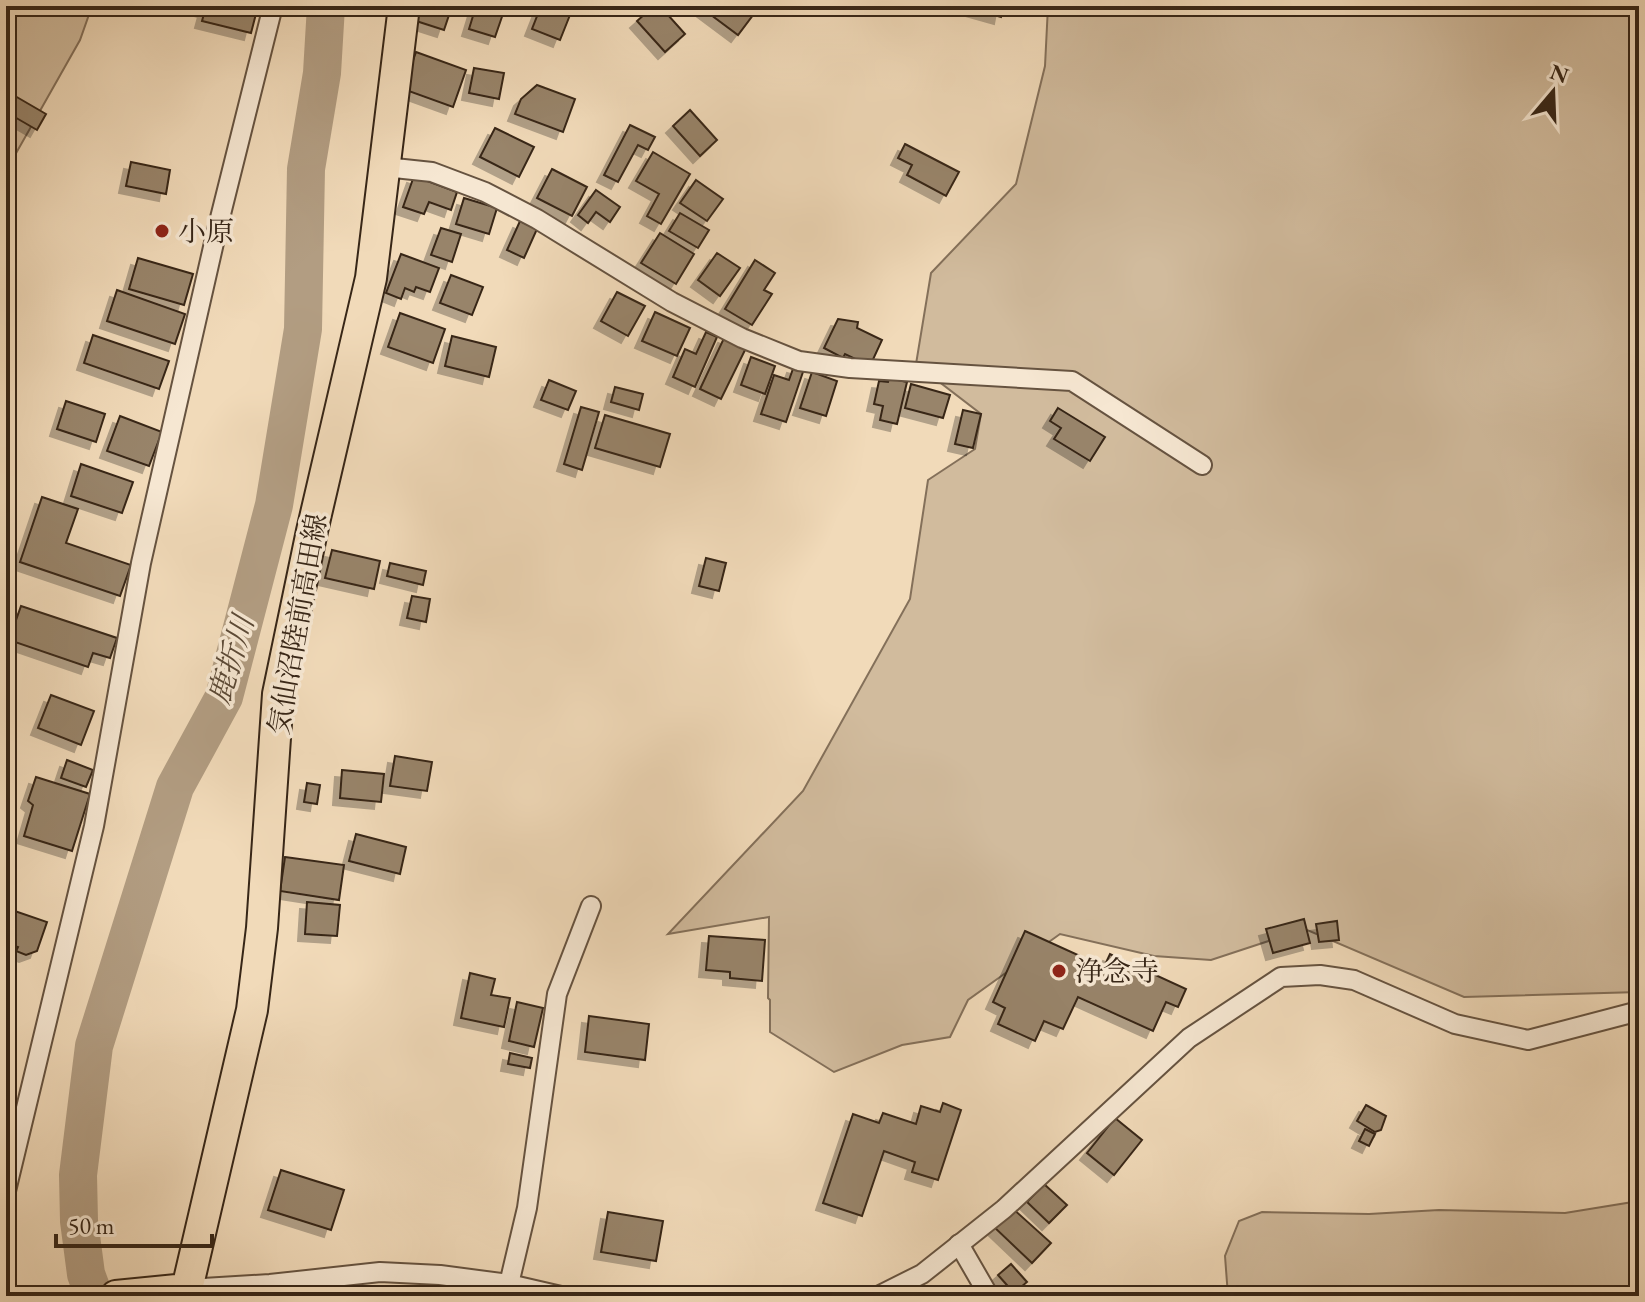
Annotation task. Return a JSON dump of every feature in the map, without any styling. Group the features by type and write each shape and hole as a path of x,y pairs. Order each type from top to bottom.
{"main road":[{"name":"気仙沼陸前高田線","path":"186,1293 252,1010 262,928 278,694 371,278 404,6"},
{"path":"116,1296 186,1293"}],"street":[{"path":"6,1191 94,826 141,563 233,162 273,6"},
{"path":"385,167 432,172 485,192 537,219 672,302 742,338 799,361 850,368 1072,381 1202,465"},
{"path":"509,1284 527,1208 557,994 591,906"},
{"path":"878,1296 922,1274 1004,1209 1189,1038 1281,977 1320,975 1354,980 1455,1024 1528,1040 1639,1011"},
{"path":"959,1244 989,1296"},
{"path":"186,1293 380,1272 440,1275 509,1284 534,1294 561,1296"}],"shaded area":[{"path":"6,6 92,6 80,40 6,171"},
{"path":"1048,6 1639,6 1639,992 1464,997 1305,929 1211,960 1154,956 1060,934 968,1000 950,1037 902,1045 834,1072 770,1032 769,917 668,934 803,791 910,599 928,480 975,449 981,414 916,364 931,273 1016,184 1045,66"},
{"path":"1639,1201 1639,1296 1228,1296 1225,1256 1239,1221 1262,1212 1369,1214 1439,1210 1565,1213"}],"building":[{"path":"190,6 258,6 251,33 202,21 205,10"},
{"path":"415,6 452,6 444,30 410,19"},
{"path":"476,6 505,8 495,37 469,29"},
{"path":"541,6 570,15 560,40 532,29"},
{"path":"654,6 660,6 685,34 665,52 637,21"},
{"path":"699,6 758,6 759,7 738,35"},
{"path":"962,6 1003,6 1001,17"},
{"path":"416,52 466,70 453,107 403,89"},
{"path":"474,68 504,73 499,99 469,93"},
{"path":"537,85 575,99 563,132 515,114 521,99"},
{"path":"15,96 46,114 37,130 6,112"},
{"path":"690,110 717,140 700,156 673,126"},
{"path":"630,125 655,137 648,150 638,145 618,182 604,175"},
{"path":"495,128 534,147 519,177 480,157"},
{"path":"905,144 959,172 946,196 907,175 912,165 898,158"},
{"path":"653,152 690,174 661,224 647,216 659,194 636,181"},
{"path":"131,162 170,170 166,194 126,186"},
{"path":"552,169 587,187 572,216 537,198"},
{"path":"414,176 457,192 451,210 429,202 424,214 403,207"},
{"path":"696,180 723,199 707,221 680,203"},
{"path":"596,190 620,207 610,222 596,212 588,223 578,215"},
{"path":"464,198 497,208 489,234 456,224"},
{"path":"680,213 709,230 698,248 669,231"},
{"path":"520,221 537,229 524,258 507,250"},
{"path":"441,228 461,234 452,262 431,255"},
{"path":"660,233 694,254 676,284 641,263"},
{"path":"717,253 740,268 720,296 698,280"},
{"path":"401,254 439,268 430,292 416,287 414,292 405,288 401,299 386,293"},
{"path":"138,258 193,274 184,305 129,289"},
{"path":"755,260 775,273 764,290 772,294 752,325 725,309"},
{"path":"451,275 483,287 472,315 440,303"},
{"path":"117,290 185,314 175,344 107,321"},
{"path":"617,292 645,306 628,336 601,321"},
{"path":"655,312 690,328 677,356 642,341"},
{"path":"400,313 445,329 433,363 388,347"},
{"path":"838,319 858,322 857,328 882,340 870,366 824,348"},
{"path":"706,332 717,337 695,387 673,377 685,349 696,354"},
{"path":"93,335 169,361 159,389 84,363"},
{"path":"452,336 496,347 489,377 445,366"},
{"path":"725,336 747,346 721,399 700,389"},
{"path":"751,357 775,366 765,394 741,385"},
{"path":"794,366 804,369 786,422 761,414 774,375 789,380"},
{"path":"812,372 837,381 826,416 800,408"},
{"path":"889,378 907,382 897,424 880,420 883,406 874,404 879,381 888,382"},
{"path":"549,380 576,391 568,410 541,400"},
{"path":"911,384 950,395 943,418 905,408"},
{"path":"615,387 643,394 639,410 611,402"},
{"path":"66,401 105,414 96,442 57,429"},
{"path":"581,407 599,412 582,470 564,464"},
{"path":"1058,408 1105,437 1090,461 1054,439 1061,428 1050,421"},
{"path":"963,410 981,414 973,448 955,444"},
{"path":"605,415 670,434 660,467 595,448"},
{"path":"120,416 162,432 149,466 107,451"},
{"path":"81,464 133,482 122,513 71,496"},
{"path":"42,497 78,509 66,543 131,565 120,596 20,562"},
{"path":"332,550 380,561 374,589 325,578"},
{"path":"706,558 726,563 719,591 699,586"},
{"path":"390,563 426,571 423,585 387,576"},
{"path":"412,596 430,599 426,622 407,618"},
{"path":"21,606 117,638 110,658 93,653 88,667 9,640"},
{"path":"51,695 94,711 81,745 38,728"},
{"path":"395,756 432,762 427,791 390,786"},
{"path":"67,760 93,770 86,787 61,778"},
{"path":"342,770 384,774 381,802 340,798"},
{"path":"36,777 90,794 72,851 24,836 33,805 28,801"},
{"path":"307,783 320,785 317,804 304,802"},
{"path":"356,834 406,847 400,874 349,861"},
{"path":"285,857 344,865 339,900 280,891"},
{"path":"307,902 340,905 337,936 305,934"},
{"path":"6,908 47,922 37,951 26,955 16,951 18,947 6,943"},
{"path":"1304,919 1310,943 1273,953 1266,929"},
{"path":"1337,921 1339,940 1319,942 1316,924"},
{"path":"1025,931 1104,967 1110,954 1186,989 1178,1007 1166,1002 1153,1031 1078,997 1063,1029 1044,1021 1035,1041 998,1024 1005,1008 993,1002"},
{"path":"709,936 765,940 762,981 730,978 730,972 706,970"},
{"path":"470,973 495,979 491,995 510,998 504,1027 461,1018"},
{"path":"517,1002 543,1008 534,1047 509,1041"},
{"path":"589,1016 649,1024 645,1060 585,1052"},
{"path":"510,1053 532,1058 530,1068 508,1064"},
{"path":"943,1103 961,1110 938,1180 912,1172 915,1162 884,1151 862,1216 823,1203 853,1114 879,1123 883,1113 916,1124 921,1106 940,1112"},
{"path":"1366,1105 1386,1116 1381,1130 1375,1132 1357,1121"},
{"path":"1115,1118 1142,1140 1114,1175 1087,1153"},
{"path":"1365,1129 1375,1134 1369,1146 1359,1141"},
{"path":"281,1170 344,1190 331,1230 268,1210"},
{"path":"1044,1184 1067,1205 1049,1223 1027,1202"},
{"path":"1011,1207 1051,1243 1032,1263 993,1226"},
{"path":"608,1212 663,1221 656,1261 601,1252"},
{"path":"1011,1264 1027,1282 1014,1293 998,1275"},
{"path":"336,1290 336,1296 311,1296 310,1292"},
{"path":"342,1291 372,1291 372,1296 342,1296"}],"waterway":[{"name":"鹿折川","path":"94,1296 86,1274 79,1221 78,1175 94,1046 175,787 224,697 274,505 303,329 306,169 322,73 326,6"}],"place":[{"name":"小原","path":"162,231"},
{"name":"浄念寺","path":"1059,971"}]}
